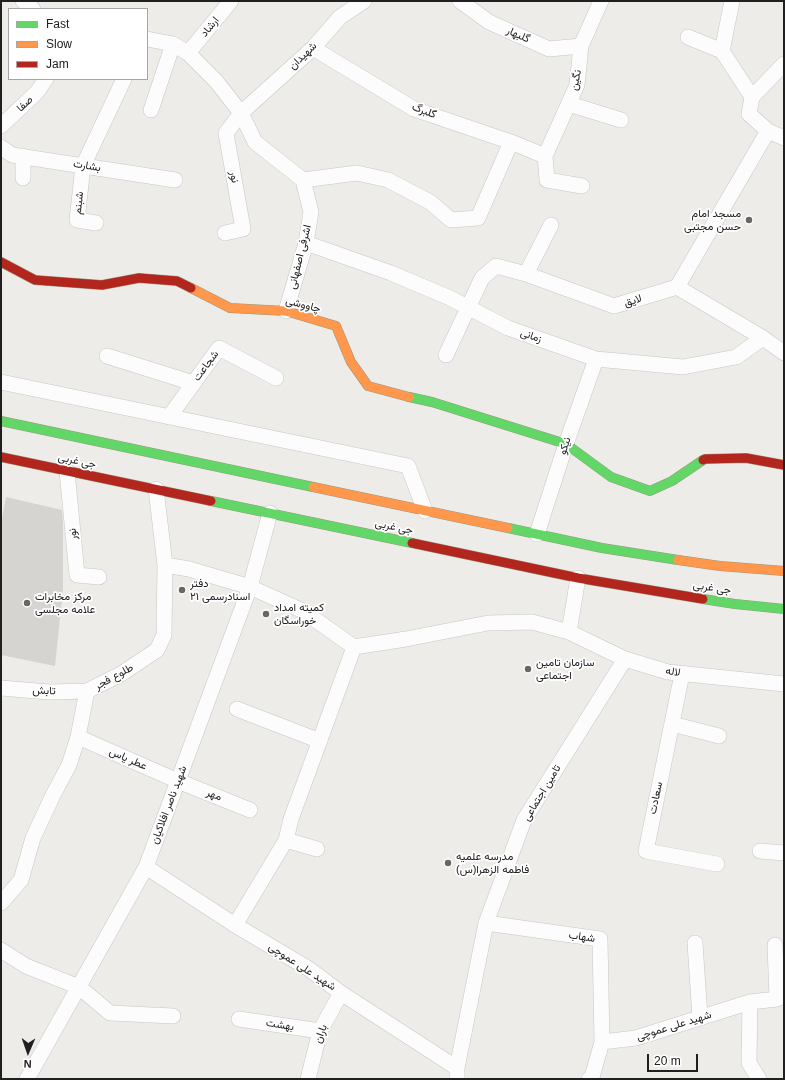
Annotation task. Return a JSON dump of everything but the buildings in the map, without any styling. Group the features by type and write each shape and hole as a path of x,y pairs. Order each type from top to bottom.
{"main road":[{"name":"چاووشی","path":"1,262 35,280 102,285 139,278 177,281 230,308 286,311 336,326 351,362 368,386 432,402 566,444"},
{"name":"جی غربی","path":"1,421 602,548 720,566 784,571"},
{"path":"566,444 611,477 650,491 672,481 706,459 746,458 784,465"},
{"name":"جی غربی","path":"1,457 578,578 735,604 784,609"}],"street":[{"path":"23,1 32,8"},
{"name":"ارشاد","path":"188,54 231,1"},
{"name":"شهیدان","path":"241,112 313,48 340,17 364,1"},
{"name":"گلبهار","path":"460,1 489,22 549,49 581,46"},
{"name":"نگین","path":"545,156 577,85 581,46 600,1"},
{"path":"722,51 732,1"},
{"path":"688,37 722,51 752,97"},
{"path":"148,39 173,44 188,54 216,80 241,112 255,142 303,180 357,173 388,180 430,202 451,220 478,218 511,142"},
{"path":"151,110 173,44"},
{"name":"گلبرگ","path":"313,48 414,109 511,142 545,156"},
{"path":"784,64 752,97 749,114 768,131 784,138"},
{"name":"صفا","path":"1,126 37,92 45,80"},
{"path":"83,166 124,80"},
{"path":"569,104 621,120"},
{"name":"نور","path":"225,232 243,229 226,133 241,112"},
{"path":"768,131 677,287 763,338 784,353"},
{"name":"بشارت","path":"1,147 12,155 175,180"},
{"path":"23,156 23,178"},
{"path":"545,156 547,180 582,186"},
{"name":"شبنم","path":"83,166 77,220 96,223"},
{"name":"اشرفی اصفهانی","path":"286,311 306,243 311,212 303,180"},
{"path":"526,274 550,224"},
{"name":"زمانی","path":"306,243 391,273 450,298 508,328 596,359 683,367 736,357 763,338"},
{"name":"لایق","path":"468,307 482,278 496,266 526,274 614,306 677,287"},
{"path":"446,355 468,307"},
{"name":"شجاعت","path":"169,417 219,348 276,378"},
{"path":"107,356 193,382"},
{"name":"نیکو","path":"537,534 566,444 596,359"},
{"path":"1,382 408,466 425,511"},
{"name":"نور","path":"67,471 77,575 99,577"},
{"name":"طلوع فجر","path":"1,903 21,880 33,838 69,765 78,737 87,691 121,674 157,650 164,635 165,565 156,489"},
{"name":"شهید ناصر افلاکیان","path":"28,1079 146,867 250,587 270,513"},
{"path":"165,565 189,569 250,587 303,611 354,647 406,640 488,623 532,622 569,632 578,578"},
{"name":"لاله","path":"569,632 625,659 668,672 784,684"},
{"path":"235,924 286,840 291,819 354,647"},
{"name":"تامین اجتماعی","path":"457,1074 486,923 524,820 625,659"},
{"name":"سعادت","path":"682,674 646,850 717,864"},
{"name":"تابش","path":"1,688 49,692 87,691"},
{"path":"237,709 320,741"},
{"path":"672,724 719,736"},
{"name":"عطر یاس","path":"78,737 178,781"},
{"name":"مهر","path":"178,781 250,810"},
{"path":"286,840 317,849"},
{"path":"760,851 784,853"},
{"name":"شهید علی عموچی","path":"146,867 309,969 457,1074"},
{"name":"شهاب","path":"486,923 600,939 602,1042"},
{"path":"696,943 700,1018"},
{"path":"775,945 781,997"},
{"path":"1,950 26,966 79,987 110,1013 173,1016"},
{"name":"باران","path":"308,1079 320,1031 341,993"},
{"name":"شهید علی عموچی","path":"602,1042 636,1038 750,1002 781,997"},
{"path":"750,1002 749,1063 759,1079"},
{"name":"بهشت","path":"239,1019 320,1031"},
{"path":"589,1079 592,1077 602,1042"}],"traffic: fast":[{"path":"409,397 432,402 566,444 611,477 650,491 672,481 703,460"},
{"path":"1,421 313,487"},
{"path":"211,501 412,543"},
{"path":"508,528 602,548 678,560"},
{"path":"703,599 784,609"}],"traffic: slow":[{"path":"191,288 230,308 286,311 336,326 351,362 368,386 409,397"},
{"path":"313,487 508,528"},
{"path":"678,560 720,566 784,571"}],"traffic: jam":[{"path":"1,262 35,280 102,285 139,278 177,281 191,288"},
{"path":"1,457 211,501"},
{"path":"703,460 746,458 784,465"},
{"path":"412,543 578,578 703,599"}],"place":[{"name":"مسجد امام حسن مجتبی","path":"749,220"},
{"name":"دفتر اسنادرسمی ۲۱","path":"182,590"},
{"name":"مرکز مخابرات علامه مجلسی","path":"27,603"},
{"name":"کمیته امداد خوراسگان","path":"266,614"},
{"name":"سازمان تامین اجتماعی","path":"528,669"},
{"name":"مدرسه علمیه فاطمه الزهرا(س)","path":"448,863"}]}
